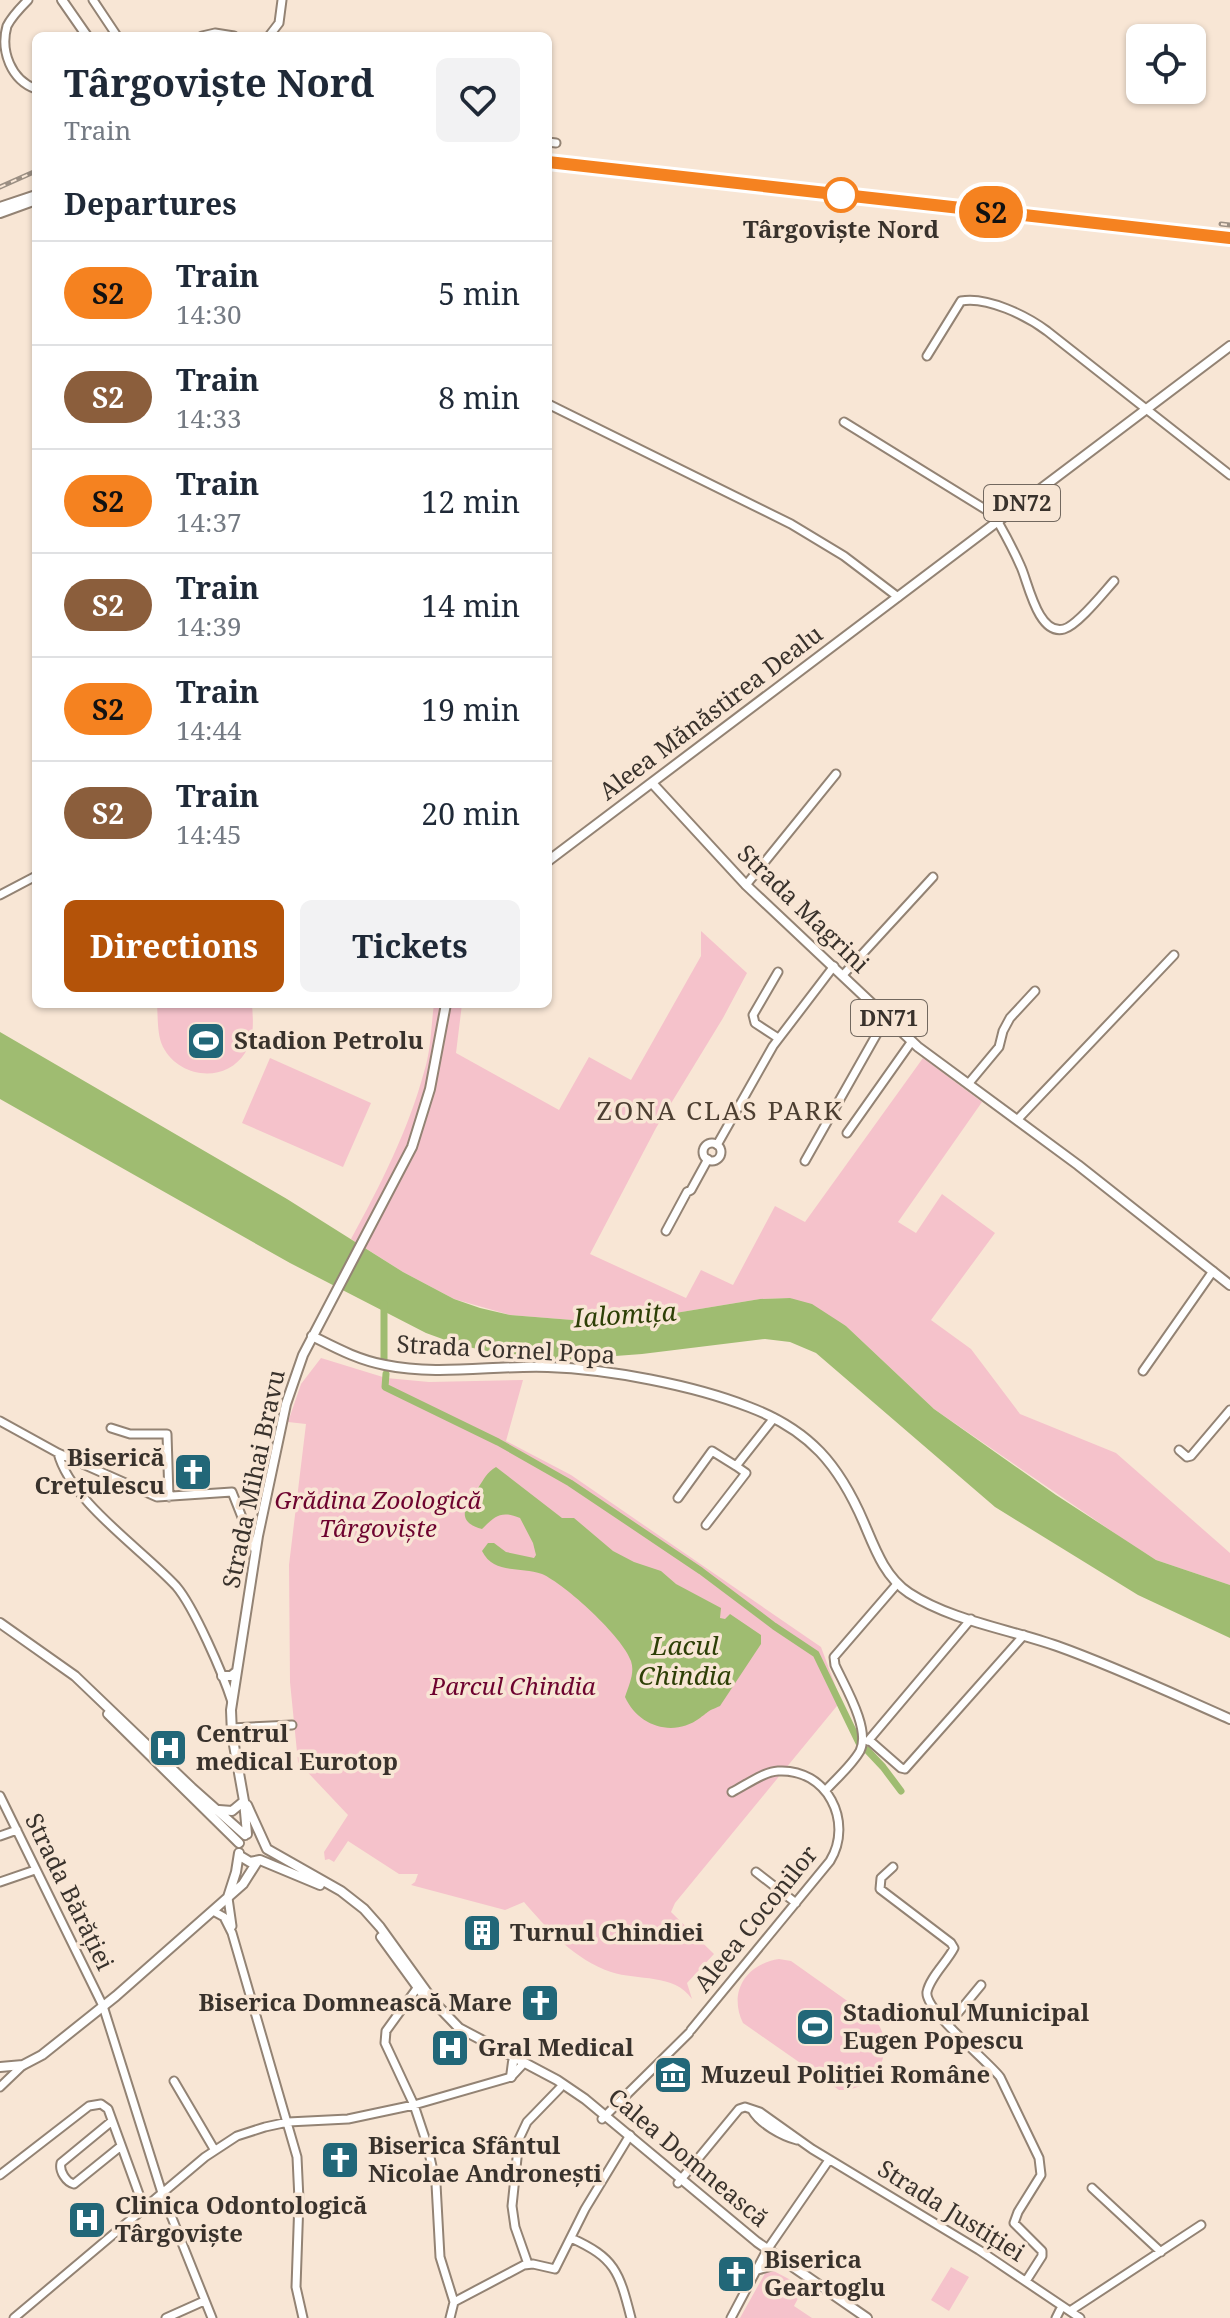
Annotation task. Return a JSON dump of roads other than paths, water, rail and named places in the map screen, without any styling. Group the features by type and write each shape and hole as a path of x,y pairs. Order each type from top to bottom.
{"main road":[{"path":"64,3 84,32"},
{"path":"0,207 32,199"},
{"path":"0,213 32,200"},
{"name":"Aleea Mănăstirea Dealu","path":"552,858 1230,346"},
{"name":"Strada Magrini","path":"652,783 746,885 912,1041 1213,1271"},
{"name":"Strada Mihai Bravu","path":"244,1801 231,1728 232,1693 255,1550 283,1416 301,1359 312,1336 404,1163 425,1108 445,1008"},
{"name":"DN71","path":"1213,1271 1230,1285"},
{"path":"301,1359 313,1345 323,1341 319,1332 320,1321"},
{"name":"Strada Cornel Popa","path":"312,1336 360,1358 409,1368 549,1367 610,1373 735,1402 774,1418 808,1440 838,1471 883,1565 897,1584 924,1602 1100,1662 1230,1719"},
{"path":"0,1623 75,1676 244,1837"},
{"path":"0,1630 71,1680 215,1820 244,1837 262,1837"},
{"path":"222,1676 237,1672"},
{"path":"219,1810 232,1811 244,1801"},
{"path":"0,2067 23,2065 42,2055 247,1880 267,1849 244,1801"},
{"path":"228,1898 244,1837 244,1801"},
{"name":"Calea Domnească","path":"267,1849 330,1885 364,1909 380,1927 427,2001 462,2035 564,2084 778,2264 859,2318"},
{"path":"240,1856 246,1861 258,1861 321,1886 346,1902 369,1922 418,1985"},
{"name":"Calea Domnească","path":"418,1985 459,2028 604,2117"},
{"path":"511,2077 520,2064"},
{"name":"Calea Domnească","path":"766,2252 867,2318"}],"street":[{"path":"28,0 8,25 3,51 9,69 32,87"},
{"path":"93,0 114,32"},
{"path":"272,32 279,23 282,0"},
{"path":"927,356 961,301 972,300 1019,313 1230,475"},
{"path":"552,406 791,524 844,556 898,597"},
{"path":"844,422 999,520 1041,617 1056,629 1071,626 1114,581"},
{"path":"746,885 836,774"},
{"path":"843,975 933,877"},
{"path":"0,895 32,878"},
{"path":"1018,1119 1174,955"},
{"path":"666,1231 708,1159 716,1159 720,1155 721,1149 717,1145 778,1038 834,966"},
{"path":"778,972 753,1015 755,1023 778,1038"},
{"path":"969,1083 999,1047 1010,1018 1035,991"},
{"path":"805,1161 887,1016"},
{"path":"847,1133 912,1041"},
{"path":"1143,1371 1213,1271"},
{"path":"1179,1450 1187,1457 1191,1456 1230,1410"},
{"path":"736,1466 774,1418"},
{"path":"0,1421 58,1453 151,1495 169,1497 232,1492 255,1550"},
{"path":"111,1428 130,1434 167,1434 169,1497"},
{"path":"678,1498 712,1451 746,1473 706,1525"},
{"path":"58,1453 64,1469 103,1519 183,1595 232,1693"},
{"path":"861,1749 862,1730 834,1657 897,1584"},
{"path":"732,1792 776,1771 796,1774 826,1790 971,1619"},
{"path":"869,1740 901,1768 909,1766 1024,1635"},
{"path":"231,1728 292,1725"},
{"name":"Aleea Coconilor","path":"604,2117 690,2031 830,1861 838,1846 837,1811 826,1790"},
{"name":"Strada Bărăției","path":"0,1796 103,2006 162,2193 212,2318"},
{"path":"0,1836 17,1830"},
{"path":"893,1867 881,1878 880,1889 954,1948 927,1992 929,1999 948,2025 1000,2077 1039,2158 1041,2175 1014,2223 1042,2251 1026,2281"},
{"path":"0,1882 35,1870"},
{"path":"756,1872 796,1903"},
{"path":"228,1898 232,1933 299,2169 296,2287 303,2318"},
{"path":"213,1911 224,1917 232,1933"},
{"path":"418,1985 384,2037 414,2105 427,2144 436,2184 438,2247 454,2302 450,2318"},
{"path":"948,2025 981,1985"},
{"path":"409,1998 427,2001"},
{"path":"0,2087 23,2065"},
{"path":"14,2318 214,2149 249,2132 288,2122 348,2119 414,2105 511,2077"},
{"path":"174,2081 214,2149"},
{"path":"528,2264 515,2227 512,2206 519,2139 527,2122 560,2088"},
{"path":"0,2175 89,2106 105,2106 144,2208"},
{"name":"Strada Justiției","path":"680,2180 739,2109 760,2112 799,2141 954,2235 1080,2318"},
{"path":"112,2121 61,2163 61,2171 74,2184 121,2146"},
{"path":"454,2302 528,2264 555,2269 628,2137"},
{"path":"731,2318 766,2252 829,2160"},
{"path":"1092,2188 1161,2252"},
{"path":"1070,2311 1201,2225"},
{"path":"571,2238 607,2258 615,2271 631,2318"},
{"path":"756,2271 778,2264"},
{"path":"166,2318 204,2301"},
{"path":"1056,2318 1062,2306"}],"water":[{"name":"Ialomița","path":"0,1032 287,1199 403,1272 454,1299 480,1308 510,1315 585,1321 645,1318 760,1299 790,1298 812,1304 846,1326 934,1409 1056,1495 1156,1560 1230,1585 1230,1638 1138,1595 995,1507 816,1353 790,1342 765,1339 562,1360 501,1354 459,1345 426,1333 290,1263 0,1099"},
{"name":"Lacul Chindia","path":"496,1467 562,1518 574,1518 613,1551 661,1571 676,1584 721,1608 720,1618 725,1619 730,1614 761,1635 761,1644 720,1706 679,1727 668,1728 647,1722 625,1697 632,1674 631,1661 605,1626 578,1600 542,1574 500,1567 487,1559 482,1551 488,1543 494,1543 506,1552 534,1558 536,1555 520,1518 499,1516 482,1529 473,1526 465,1517 470,1500"}],"waterway":[{"path":"384,1304 384,1361"},
{"path":"386,1374 385,1387 498,1442 570,1483 701,1571 816,1654 859,1743"},
{"path":"867,1750 901,1791"}],"railway":[{"path":"552,162 1230,238"},
{"path":"0,187 32,173"},
{"path":"1221,224 1230,225"}],"train":[{"name":"S2","path":"552,162 1230,238"}],"place":[{"name":"Târgoviște Nord","path":"841,195"},
{"name":"Stadion Petrolu","path":"206,1041"},
{"name":"Biserică Crețulescu","path":"193,1472"},
{"name":"Centrul medical Eurotop","path":"168,1748"},
{"name":"Turnul Chindiei","path":"482,1933"},
{"name":"Biserica Domnească Mare","path":"540,2003"},
{"name":"Stadionul Municipal Eugen Popescu","path":"815,2027"},
{"name":"Gral Medical","path":"450,2048"},
{"name":"Muzeul Poliției Române","path":"673,2075"},
{"name":"Biserica Sfântul Nicolae Andronești","path":"340,2160"},
{"name":"Clinica Odontologică Târgoviște","path":"87,2220"},
{"name":"Biserica Geartoglu","path":"736,2274"}],"district":[{"name":"ZONA CLAS PARK","path":"720,1111"}],"park label":[{"name":"Grădina Zoologică Târgoviște","path":"378,1515"},
{"name":"Parcul Chindia","path":"513,1687"}]}
